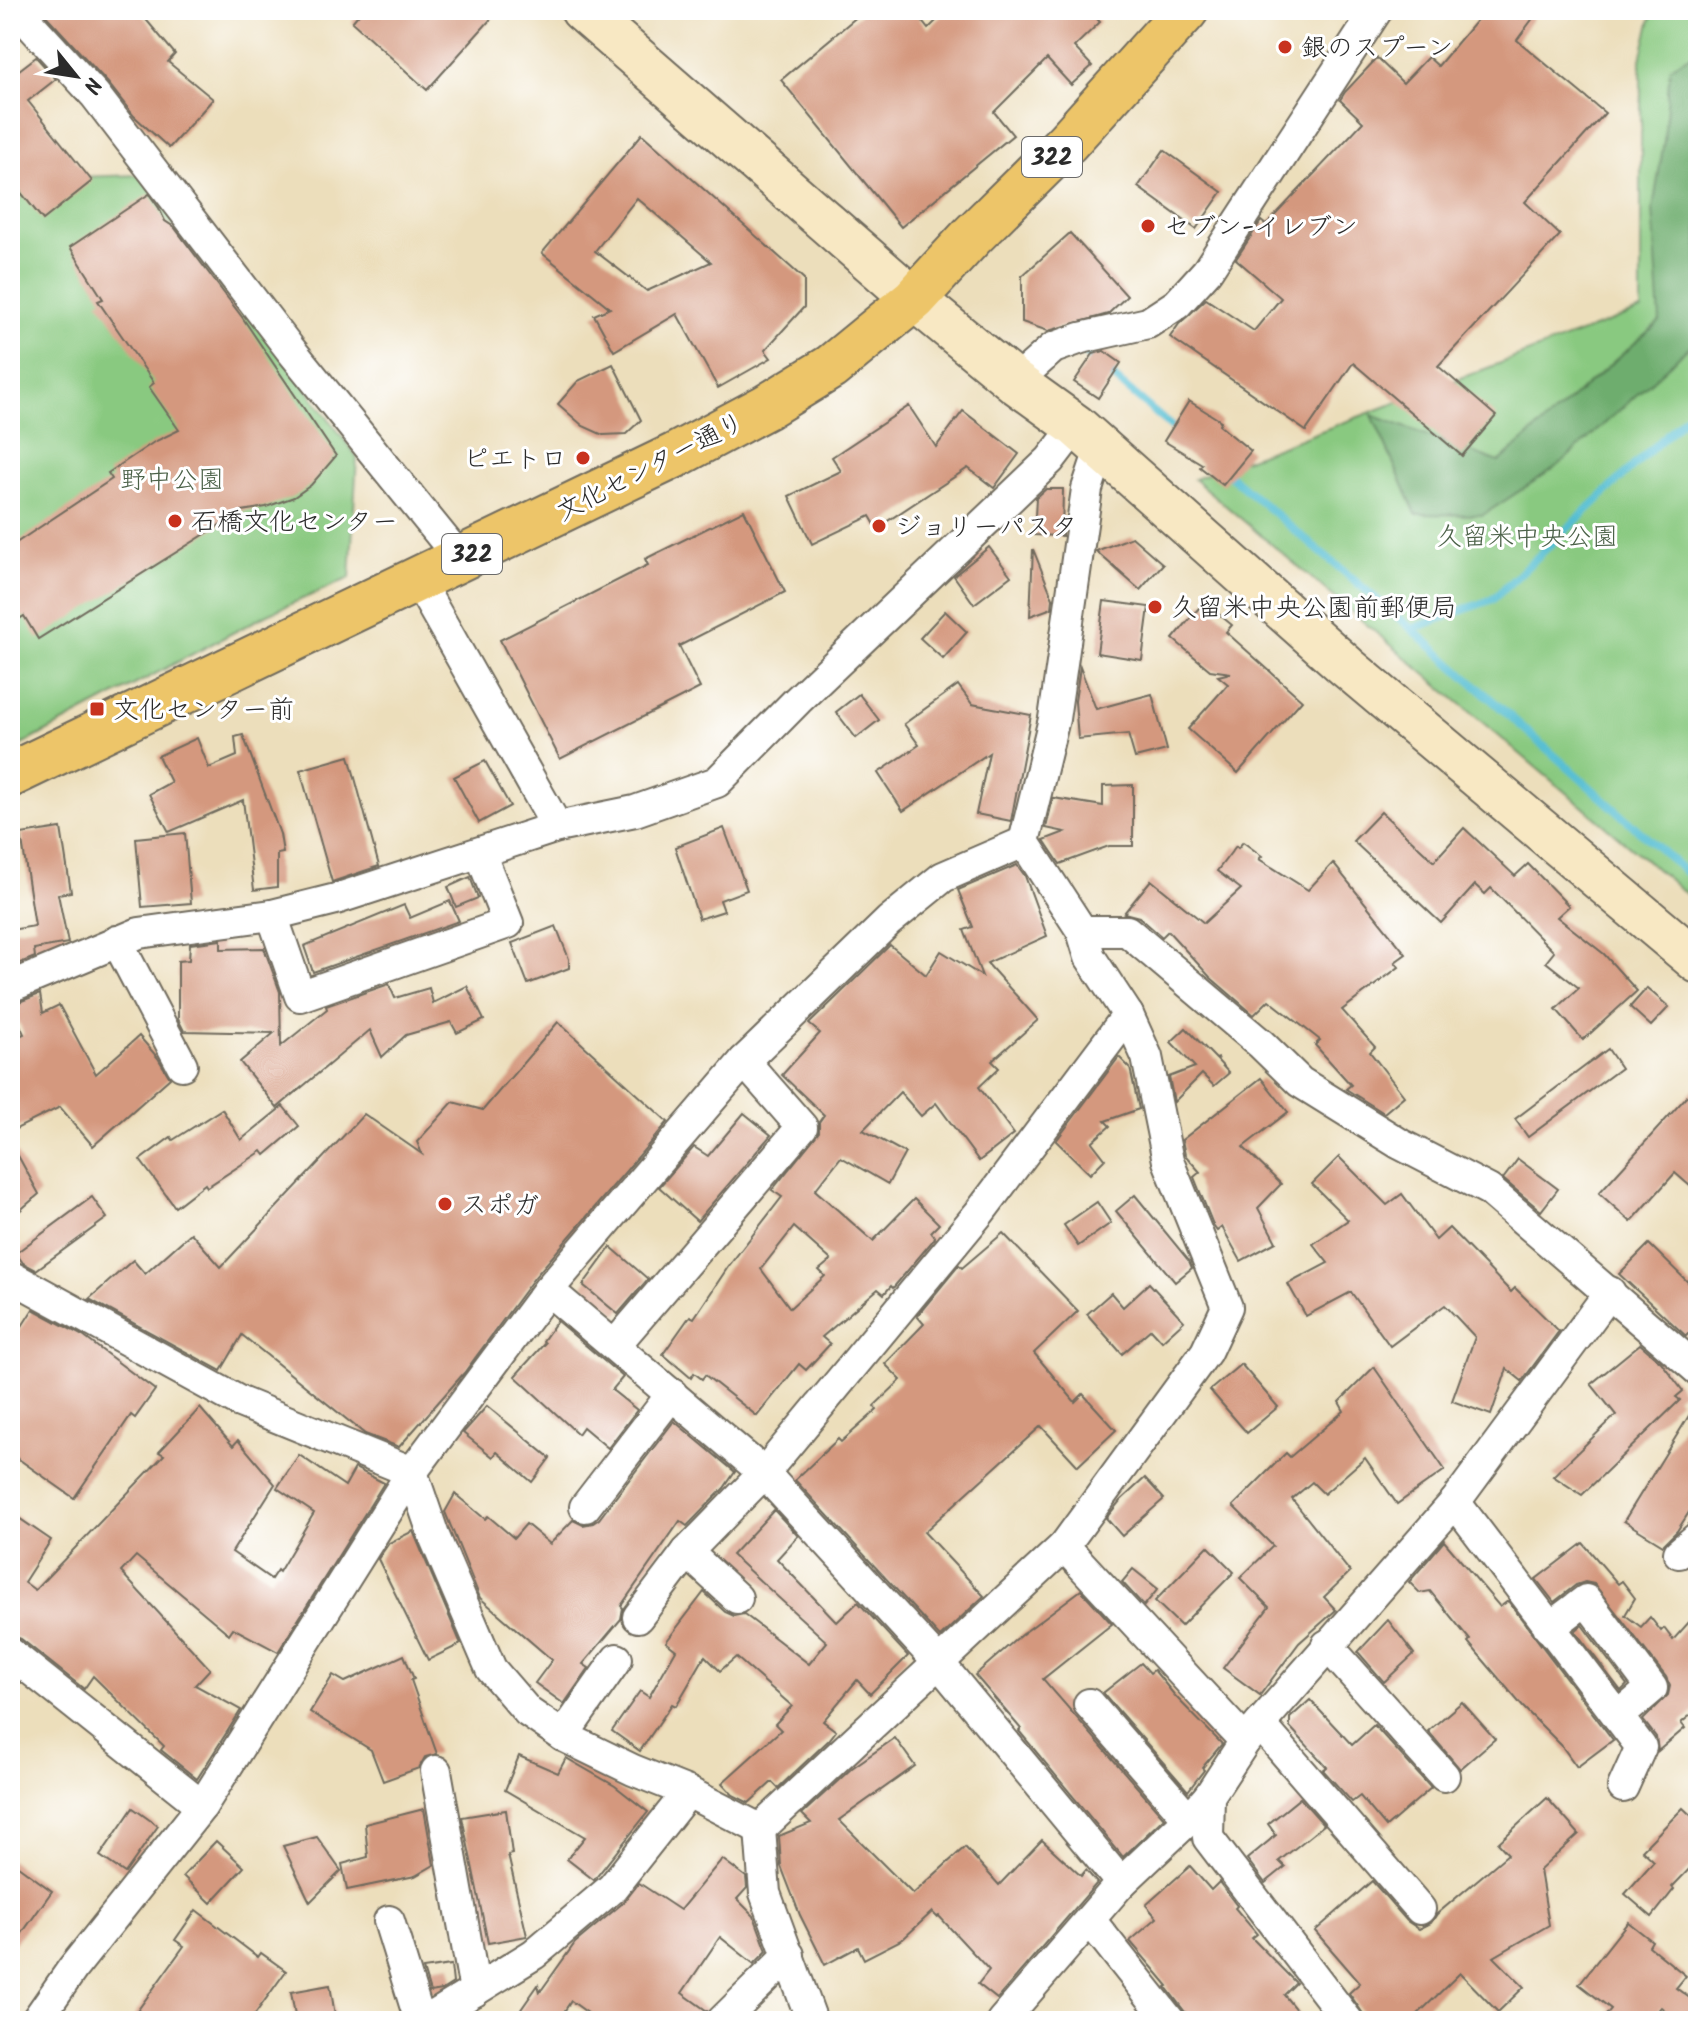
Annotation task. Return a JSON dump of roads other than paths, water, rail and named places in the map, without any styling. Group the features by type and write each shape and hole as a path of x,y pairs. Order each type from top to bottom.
{"highway":[{"name":"文化センター通り","path":"10,775 676,455 766,407 831,367 914,299 1067,142 1186,10"}],"street":[{"path":"17,10 95,95 290,349 461,560"},
{"path":"582,10 914,299 1088,438 1347,667 1698,962"},
{"path":"1015,382 1053,348 1081,338 1148,323 1177,304 1207,271 1377,10"},
{"path":"10,987 139,933 272,915 336,899 557,827 635,811 717,782 798,700 1050,460 1088,438"},
{"path":"760,1829 1064,1546 1206,1352 1227,1307 1168,1161 1147,1057 1128,1015 1090,957 1082,931 1024,842 1054,719 1087,489 1088,438"},
{"path":"418,581 557,827"},
{"path":"36,2021 73,1968 202,1806 412,1472 548,1290 744,1061 889,921 943,877 1024,842"},
{"path":"272,915 300,996 508,923 480,853"},
{"path":"1082,931 1127,931 1261,1044 1300,1082 1400,1144 1489,1190 1698,1370"},
{"path":"117,941 182,1065"},
{"path":"638,1617 687,1552 764,1473 980,1212 1128,1015"},
{"path":"615,1345 802,1127 744,1061"},
{"path":"10,1276 240,1402 412,1472 434,1536 491,1669 528,1712 563,1736 633,1770 688,1792 760,1829"},
{"path":"548,1290 764,1473 939,1663 1121,1883"},
{"path":"1002,2021 1121,1883 1189,1819 1253,1733 1455,1502 1610,1292"},
{"path":"585,1507 672,1394"},
{"path":"1455,1502 1641,1747 1623,1787"},
{"path":"1064,1546 1253,1733 1420,1909"},
{"path":"687,1552 737,1598"},
{"path":"1549,1628 1586,1600 1652,1688 1618,1717"},
{"path":"1327,1645 1444,1776"},
{"path":"10,1653 202,1806"},
{"path":"563,1736 617,1659"},
{"path":"1089,1704 1189,1819"},
{"path":"436,1771 475,1991"},
{"path":"389,1921 423,2021 534,1954 612,1888 688,1792"},
{"path":"1209,1796 1208,1838 1348,2021"},
{"path":"760,1829 765,1893 812,2021"},
{"path":"1090,1920 1170,2021"},
{"path":"722,2021 789,1955"}],"waterway":[{"path":"1085,353 1179,433"},
{"path":"1412,629 1493,599 1698,405"},
{"path":"1223,470 1412,629 1698,883"}],"place":[{"name":"銀のスプーン","path":"1285,47"},
{"name":"セブン-イレブン","path":"1148,226"},
{"name":"ピエトロ","path":"583,458"},
{"name":"石橋文化センター","path":"175,521"},
{"name":"ジョリーパスタ","path":"879,526"},
{"name":"久留米中央公園前郵便局","path":"1155,607"},
{"name":"文化センター前","path":"97,709"},
{"name":"スポガ","path":"445,1204"}],"park label":[{"name":"野中公園","path":"172,479"},
{"name":"久留米中央公園","path":"1527,536"}]}
